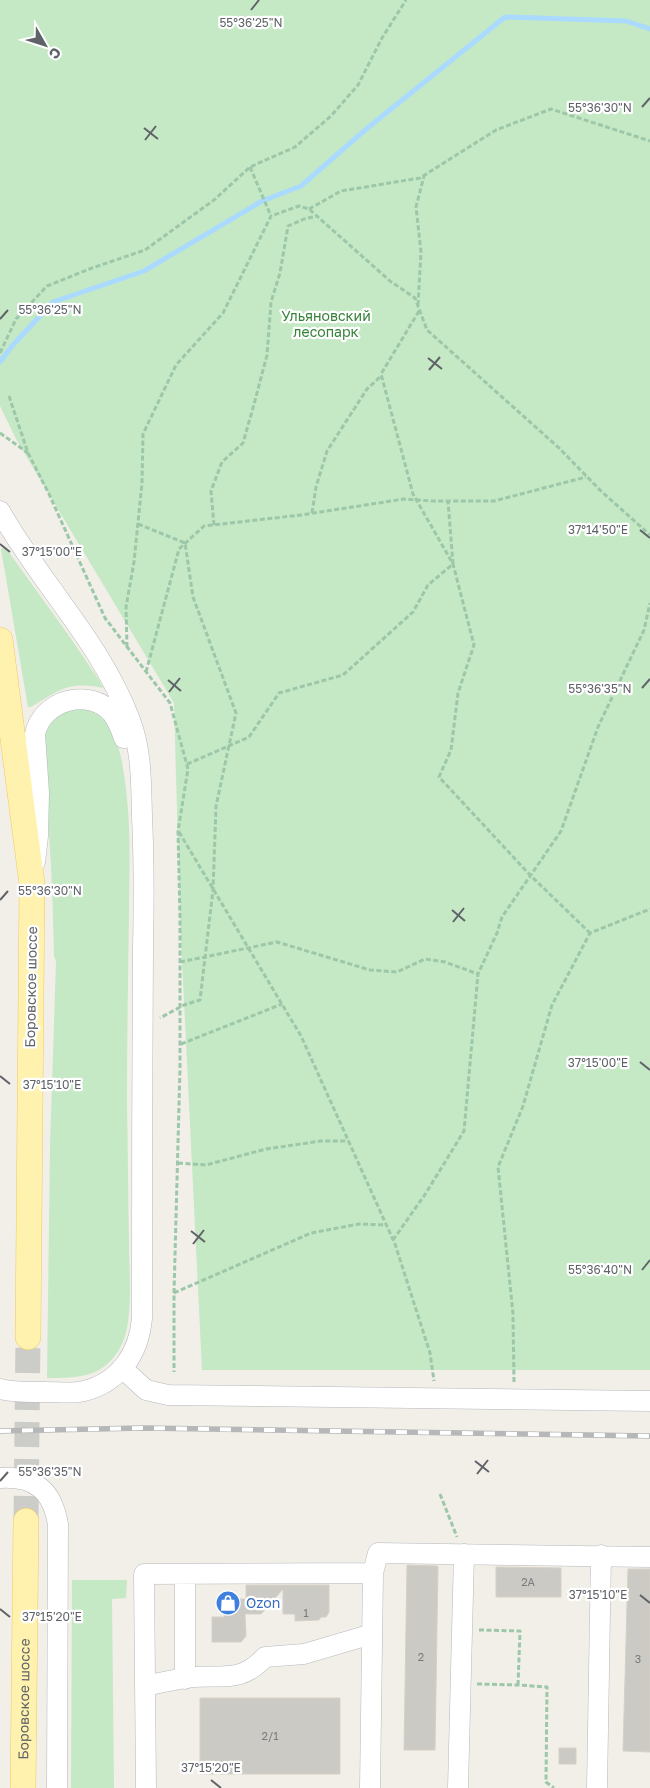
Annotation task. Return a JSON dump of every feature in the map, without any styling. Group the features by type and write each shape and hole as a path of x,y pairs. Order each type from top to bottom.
{"main road":[{"name":"Боровское шоссе","path":"0,640 32,884 28,1337"},
{"name":"Боровское шоссе","path":"23,1788 26,1521"}],"street":[{"path":"0,511 95,651 117,690 131,722 138,747 141,770 144,874 142,1318 139,1340 130,1358 104,1384 83,1391 12,1392 0,1389"},
{"path":"32,884 38,836 39,793 35,734 40,721 49,711 60,703 74,699 94,701 108,710 119,724 142,793"},
{"path":"122,1368 146,1390 158,1394 650,1401"},
{"path":"0,1478 23,1479 36,1485 49,1497 56,1510 58,1524 57,1788"},
{"path":"370,1788 373,1573 378,1553 650,1557"},
{"path":"458,1788 464,1554"},
{"path":"597,1788 601,1555"},
{"path":"146,1788 144,1574 373,1573"},
{"path":"185,1679 186,1574"},
{"path":"145,1686 194,1677 234,1677 256,1666 265,1656 304,1654 372,1634"}],"path":[{"path":"0,353 16,319 48,286 92,268 145,250 214,200 250,167 295,147 331,116 358,85 382,38 406,0"},
{"path":"309,209 341,191 420,178 496,130 551,109 650,141"},
{"path":"250,167 271,216"},
{"path":"312,513 316,486 327,452 367,389 381,376 419,309 421,252 416,207 424,175"},
{"path":"127,647 126,607 138,524 142,483 143,434 176,366 223,313 271,216 299,206 309,209 390,281 415,298 426,330 559,448 650,536"},
{"path":"214,525 211,491 222,462 243,443 266,355 272,302 280,273 288,226 317,216"},
{"path":"381,376 414,494 453,564"},
{"path":"0,433 28,453"},
{"path":"146,672 179,549 204,526 312,513 404,499 494,501 587,476"},
{"path":"448,501 453,564 474,645 458,693 451,750 440,777 530,875 590,933"},
{"path":"138,524 185,543"},
{"path":"159,1018 184,1005 200,1000 213,890 216,806 236,713 193,597 185,543"},
{"path":"186,764 248,737 279,693 343,675 413,612 428,585 453,564"},
{"path":"393,1240 426,1193 464,1131 478,974 497,933 502,917 561,831 598,727 644,630 650,603"},
{"path":"178,831 301,1036 350,1141 393,1240 430,1353 437,1399"},
{"path":"515,1400 513,1314 498,1167 523,1106 552,1005 590,933 650,909"},
{"path":"180,962 277,942 370,970 397,972 426,959 445,962 478,974"},
{"path":"180,1044 282,1004"},
{"path":"178,1163 206,1165 266,1149 321,1141 350,1141"},
{"path":"174,1293 311,1233 359,1224 387,1225"},
{"path":"440,1494 464,1554"},
{"path":"462,1629 520,1631 518,1685"},
{"path":"461,1684 546,1687 546,1782 554,1788"}],"green space":[{"name":"Ульяновский лесопарк","path":"0,0 650,0 650,1370 202,1370 180,919 174,703 16,439 0,406"},
{"path":"5,547 67,633 103,688 72,686 28,707 1,549"},
{"path":"82,708 102,718 113,730 123,767 128,813 130,856 127,1105 129,1311 128,1324 121,1346 107,1364 90,1374 70,1378 47,1378 50,1147 56,961 54,956 51,864 43,754 46,731 52,721 66,712"},
{"path":"72,1580 127,1580 126,1598 112,1599 114,1788 71,1788"}],"building":[{"path":"407,1565 438,1566 435,1750 404,1750"},
{"path":"496,1567 561,1568 561,1597 496,1597"},
{"path":"628,1569 650,1569 650,1752 623,1751"},
{"path":"246,1585 329,1585 329,1612 326,1617 321,1617 319,1620 295,1621 295,1614 283,1614 283,1589 261,1614 245,1614 246,1636 241,1642 212,1642 212,1617 224,1617 224,1599 246,1599"},
{"path":"200,1698 340,1698 340,1774 200,1774"},
{"path":"559,1748 576,1748 576,1764 559,1764"}],"waterway":[{"path":"0,362 12,346 53,302 144,271 262,201 301,186 365,130 505,17 626,21 650,29"}],"tunnel":[{"path":"26,1521 28,1337"}],"railway":[{"path":"0,1431 143,1428 650,1436"}],"place":[{"name":"Ozon","path":"228,1603"}]}
